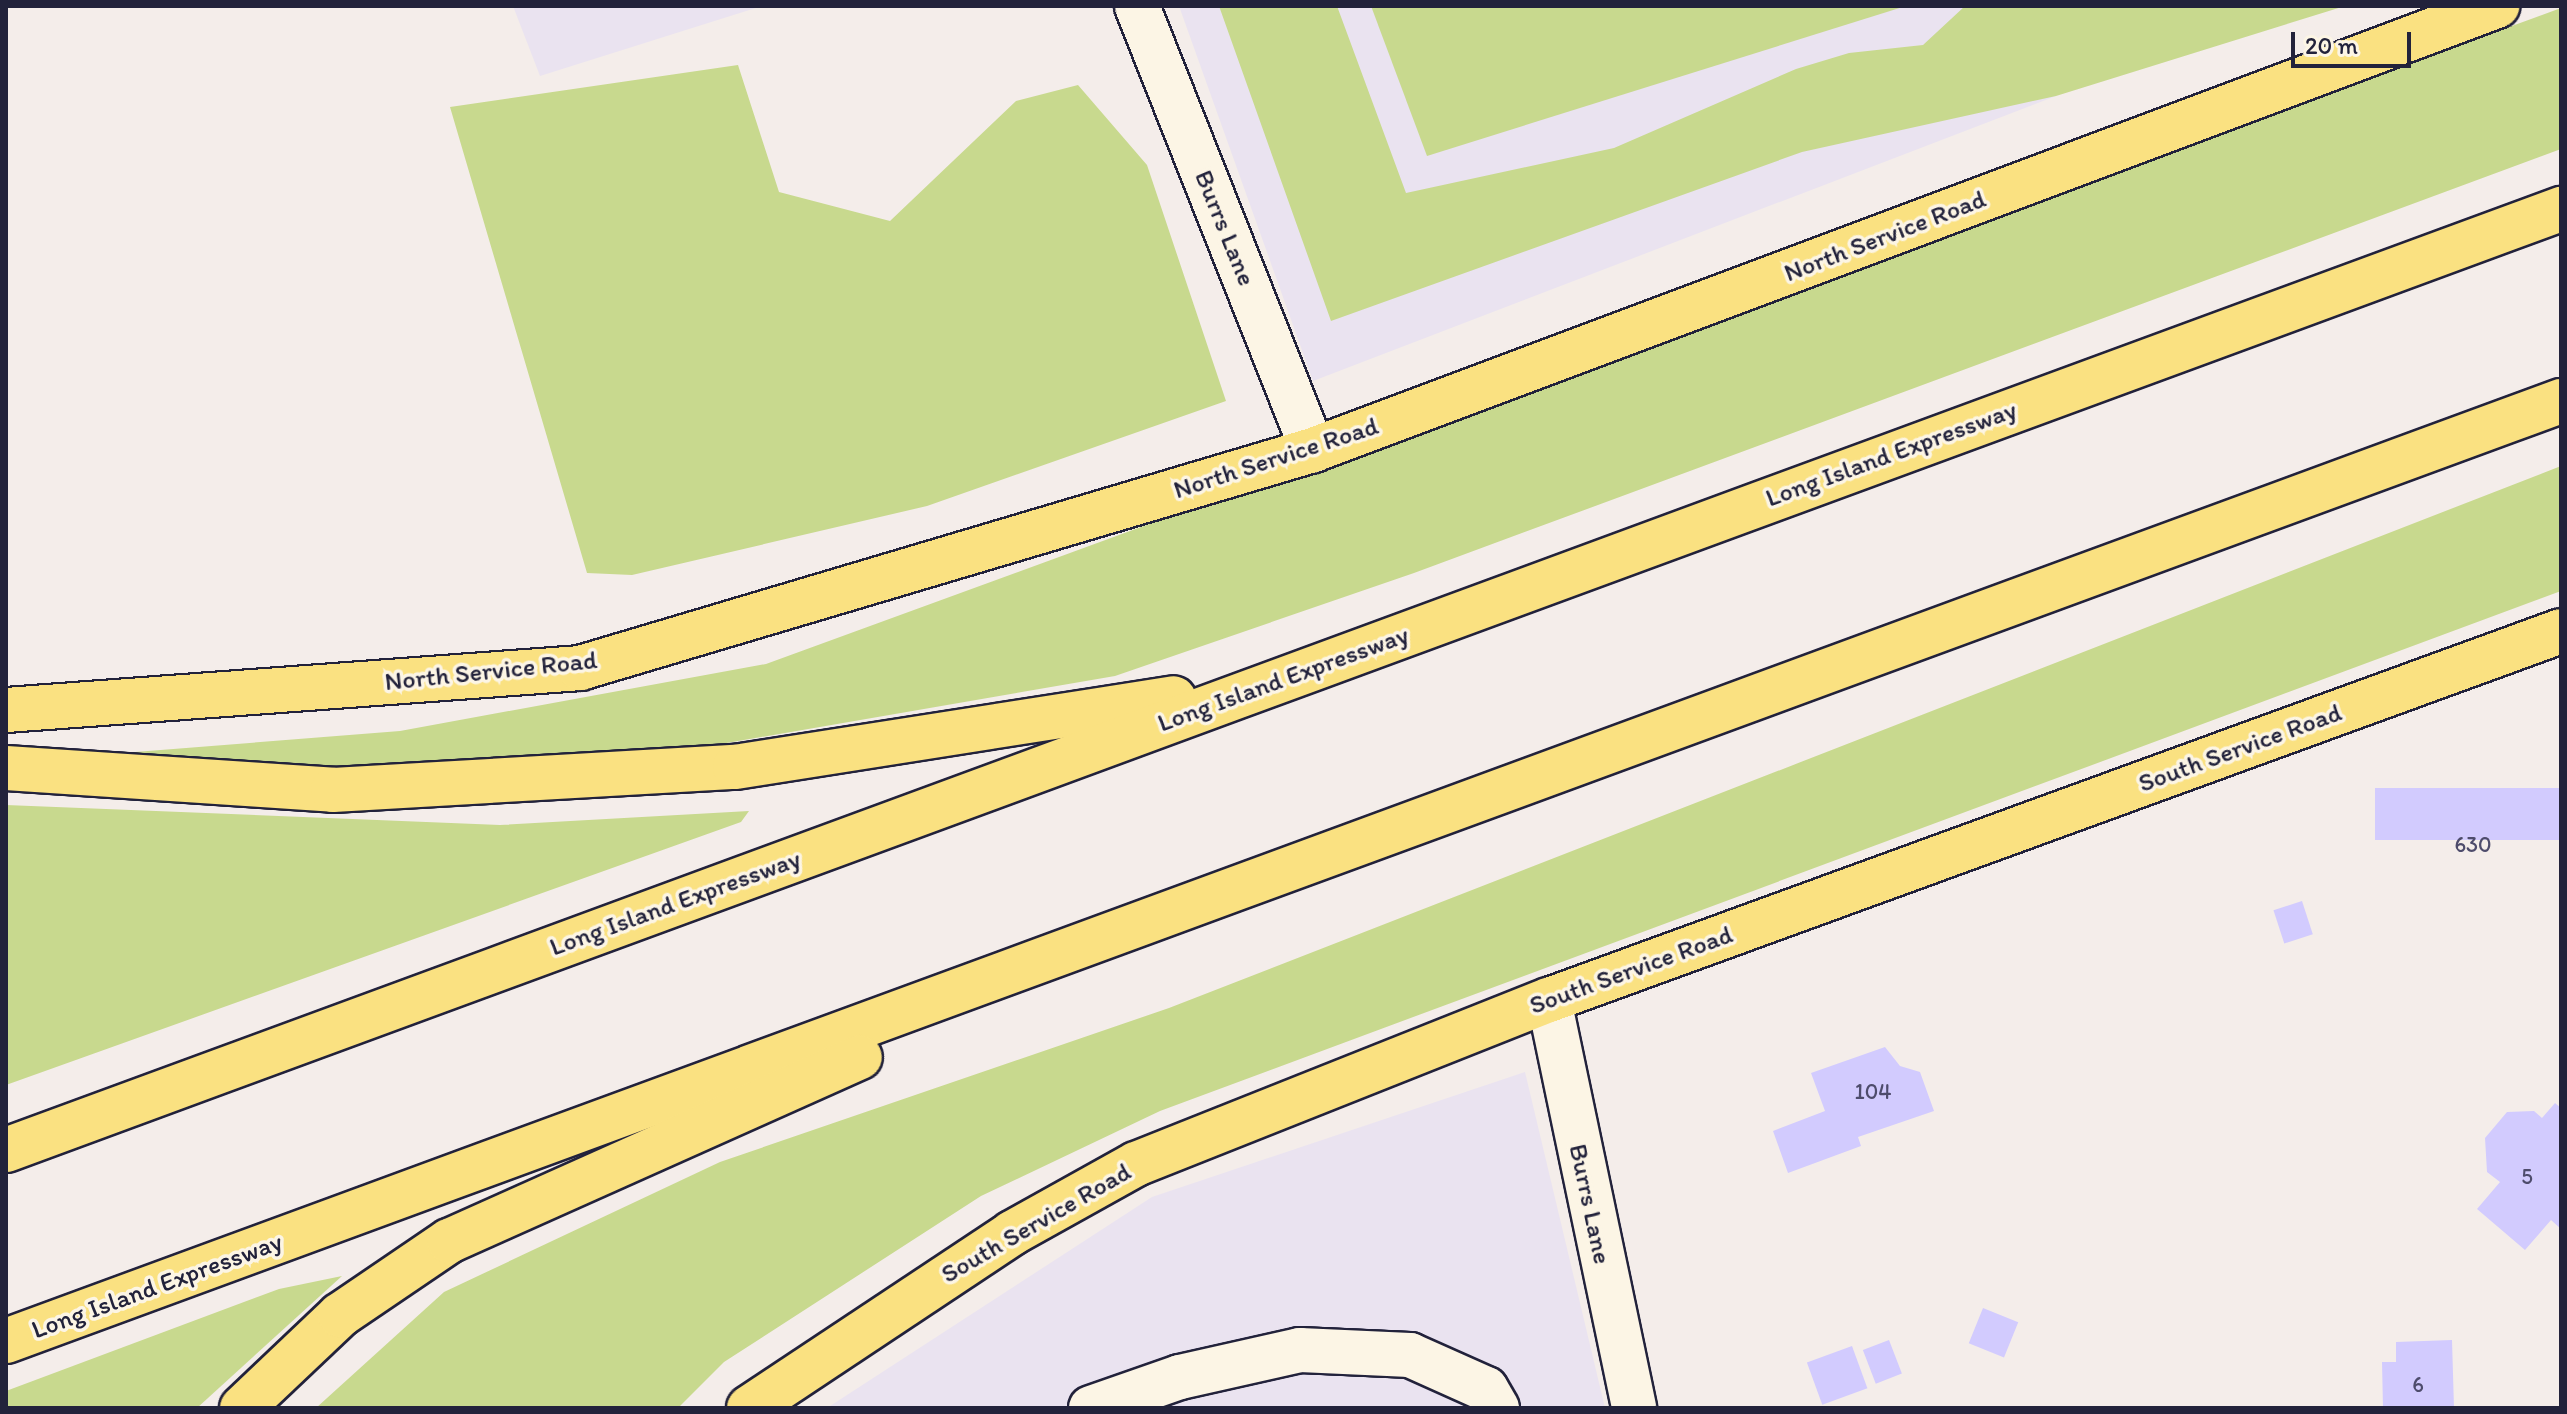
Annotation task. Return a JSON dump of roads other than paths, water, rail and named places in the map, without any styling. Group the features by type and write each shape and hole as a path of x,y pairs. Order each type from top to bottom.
{"main road":[{"name":"North Service Road","path":"6,710 580,668 1313,450 2497,6"},
{"name":"Long Island Expressway","path":"6,1150 2561,209"},
{"name":"Long Island Expressway","path":"6,1341 2561,401"},
{"name":"South Service Road","path":"775,1401 1012,1233 1136,1164 1549,1000 2561,631"},
{"path":"6,768 333,790 735,767 1279,680"},
{"path":"242,1408 340,1315 449,1241 592,1172 1342,850"}],"street":[{"name":"Burrs Lane","path":"1137,6 1313,450"},
{"name":"Burrs Lane","path":"1549,1000 1634,1408"},
{"path":"1091,1408 1180,1377 1300,1350 1410,1355 1486,1389 1497,1408"}]}
